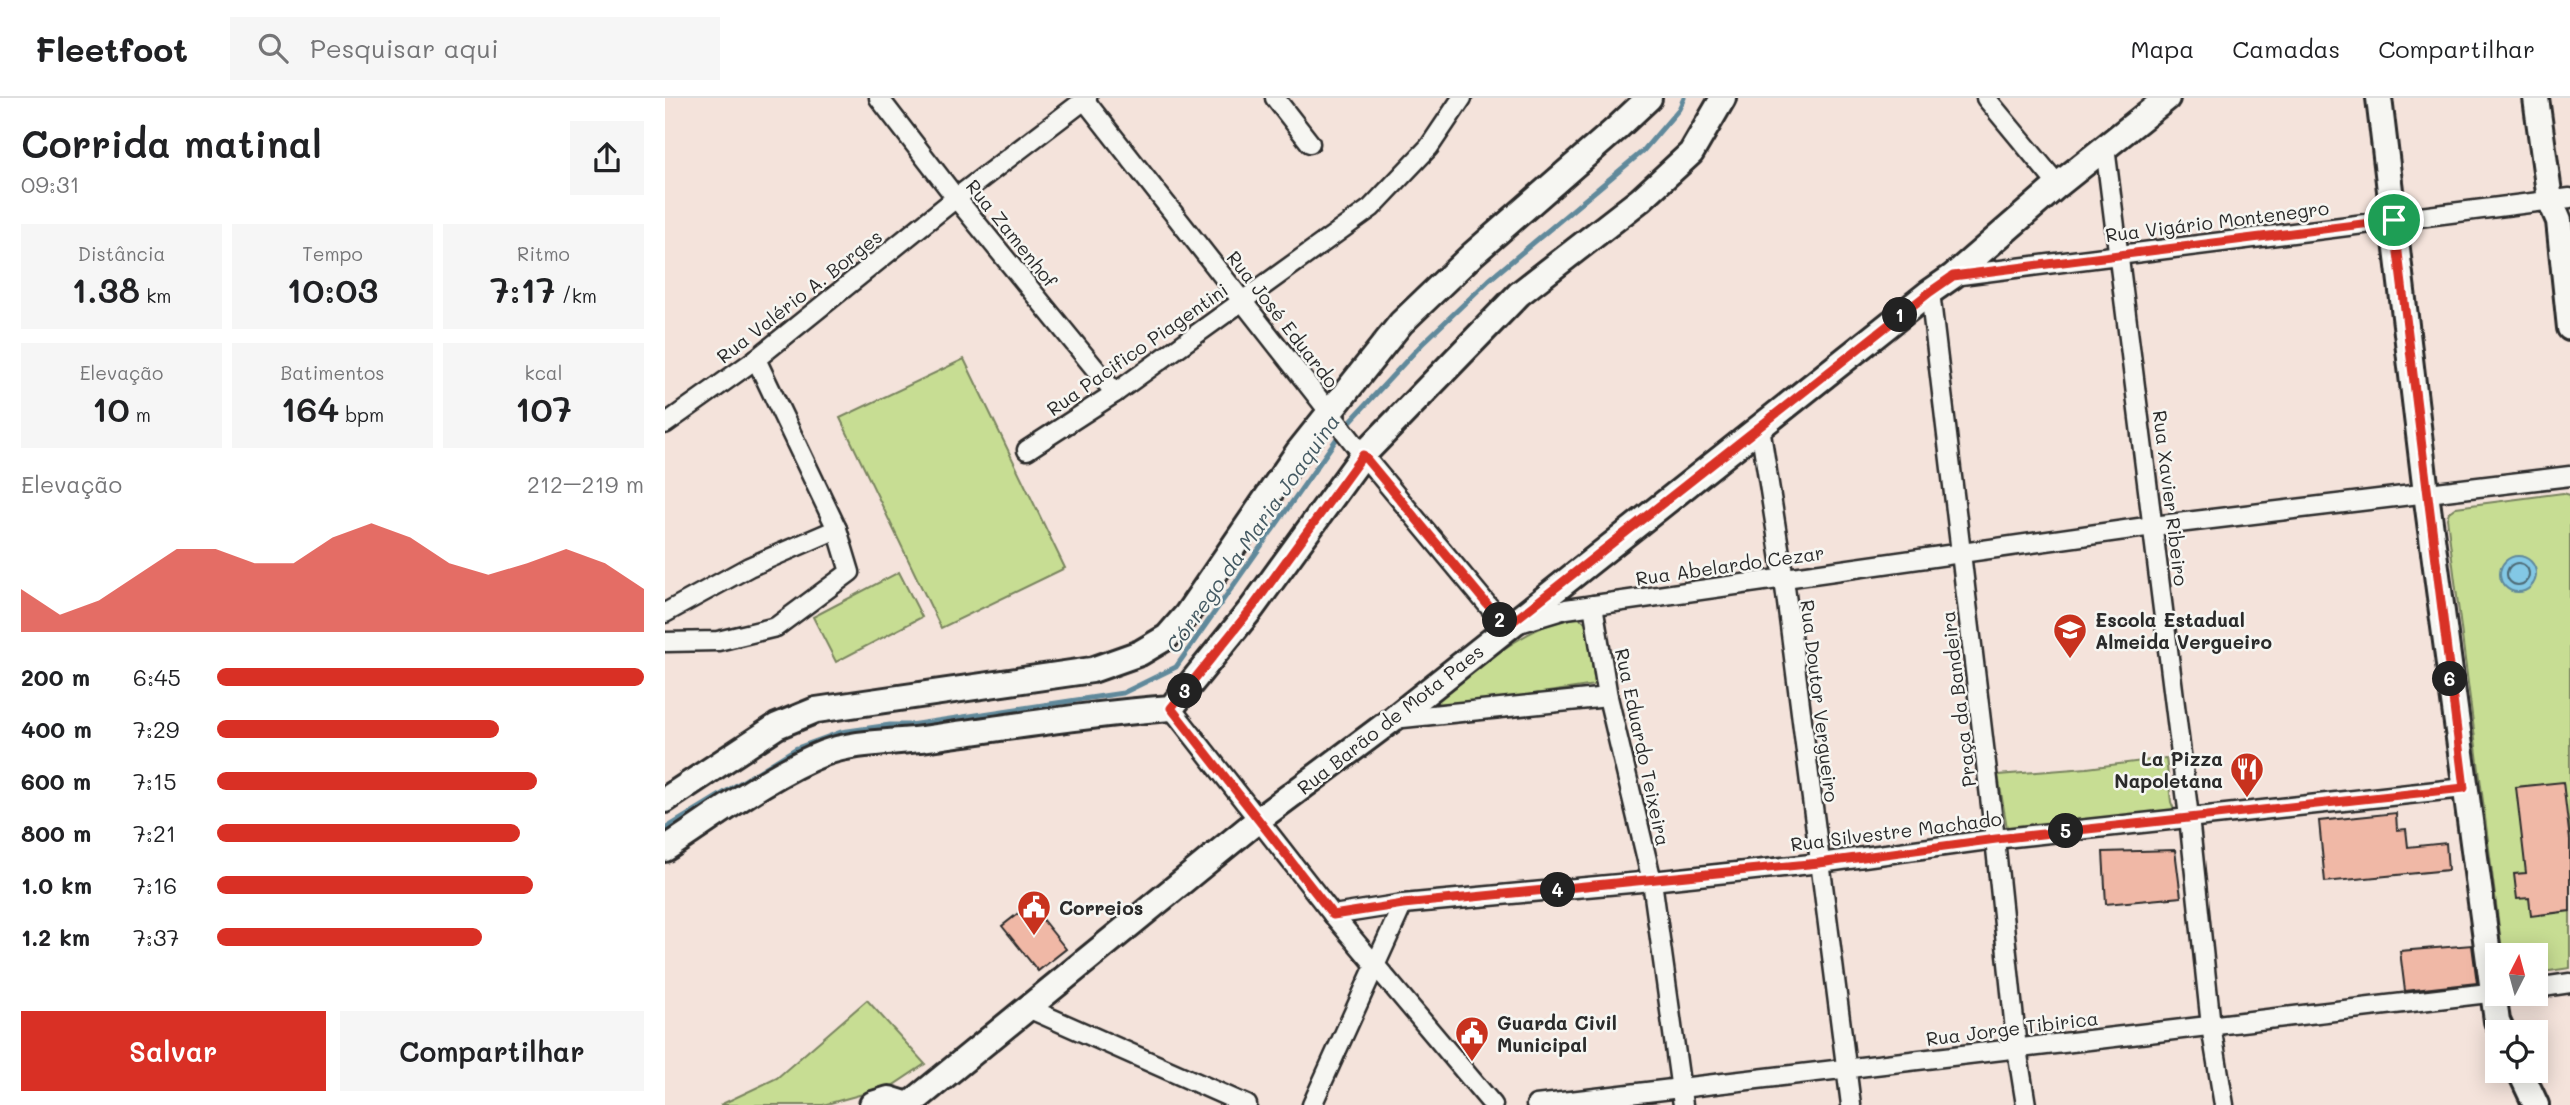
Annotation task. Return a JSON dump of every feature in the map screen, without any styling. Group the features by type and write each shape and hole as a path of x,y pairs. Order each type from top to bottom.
{"main road":[{"path":"665,800 777,726 816,709 1092,670 1140,653 1167,637 1187,614 1297,452 1401,323 1473,254 1649,98"},
{"path":"665,849 789,769 826,752 863,744 926,739 1112,712 1171,708 1252,608 1363,455 1519,294 1640,200 1691,153 1723,98"},
{"name":"Rua Barão de Mota Paes","path":"907,1105 1258,820 1393,719 1953,276 2059,185 2167,98"},
{"path":"2379,98 2464,788 2488,943"},
{"path":"2536,98 2561,205"},
{"path":"2549,98 2561,205 2570,328"},
{"path":"2526,1083 2536,1105"},
{"path":"873,1105 889,1100 907,1105"}],"street":[{"name":"Rua Zamenhof","path":"879,98 956,198 1115,393"},
{"path":"1275,98 1310,142"},
{"name":"Rua Pacifico Piagentini","path":"1027,450 1115,393 1371,208 1429,147 1462,98"},
{"path":"1986,98 2059,185"},
{"name":"Rua Valério A. Borges","path":"665,424 757,359 956,198 1085,99"},
{"name":"Rua José Eduardo","path":"1085,99 1363,455 1506,627"},
{"name":"Rua Xavier Ribeiro","path":"2105,147 2189,817 2211,1026 2224,1105"},
{"name":"Rua Vigário Montenegro","path":"1953,276 2394,220 2561,205"},
{"name":"Praça da Bandeira","path":"1930,292 1996,839 2017,1049 2026,1105"},
{"path":"665,642 718,641 776,627 850,572 837,529 757,359"},
{"name":"Rua Doutor Vergueiro","path":"1761,427 1784,579 1851,1105"},
{"path":"2153,526 2570,476"},
{"name":"Rua Abelardo Cezar","path":"1506,627 1566,609 2153,526"},
{"path":"665,613 749,567 837,529"},
{"name":"Rua Eduardo Teixeira","path":"1593,605 1608,697 1651,881 1682,1097"},
{"path":"1393,719 1608,697"},
{"path":"1171,708 1333,915 1493,1105"},
{"name":"Rua Silvestre Machado","path":"1333,915 1403,904 1819,863 1996,839 2464,788"},
{"path":"1313,1105 1403,904"},
{"path":"2548,987 2570,984"},
{"name":"Rua Jorge Tibirica","path":"1535,1105 1682,1097 1845,1069 2485,993"},
{"path":"1028,1008 1247,1105"}],"green space":[{"path":"964,359 1065,568 941,628 840,418"},
{"path":"2563,493 2570,495 2570,968 2548,971 2548,943 2501,943 2447,518 2449,512 2456,507"},
{"path":"899,572 922,617 836,662 813,617"},
{"path":"1578,618 1587,623 1595,685 1439,708 1436,698 1504,649 1541,628"},
{"path":"2166,758 2171,802 2175,812 2007,828 1998,775"},
{"path":"867,1000 925,1064 892,1086 823,1105 720,1105 777,1078"}],"water":[{"path":"2518,556 2531,561 2536,574 2531,587 2518,592 2505,587 2500,574 2505,561"}],"building":[{"path":"2563,782 2570,840 2570,911 2531,916 2529,898 2517,899 2514,874 2526,873 2516,787"},
{"path":"2396,813 2397,830 2406,829 2408,847 2446,843 2448,870 2325,882 2319,821"},
{"path":"2175,850 2181,897 2106,904 2103,852"},
{"name":"Correios","path":"1030,904 1066,949 1038,971 1002,926"},
{"path":"2472,945 2477,983 2405,991 2400,951"}],"waterway":[{"name":"Córrego da Maria Joaquina","path":"1346,426 1422,344 1489,280 1643,151 1679,109 1684,98"},
{"name":"Córrego da Maria Joaquina","path":"665,829 797,748 841,732 910,725 1123,693 1176,667 1340,434"}],"place":[{"name":"Escola Estadual Almeida Vergueiro","path":"2070,660"},
{"name":"La Pizza Napoletana","path":"2247,799"},
{"name":"Correios","path":"1034,937"},
{"name":"Guarda Civil Municipal","path":"1472,1063"}],"route":[{"path":"2394,220 2464,788 1996,839 1819,863 1403,904 1333,915 1171,708 1252,608 1363,455 1506,627 1953,276 2394,220"}]}
